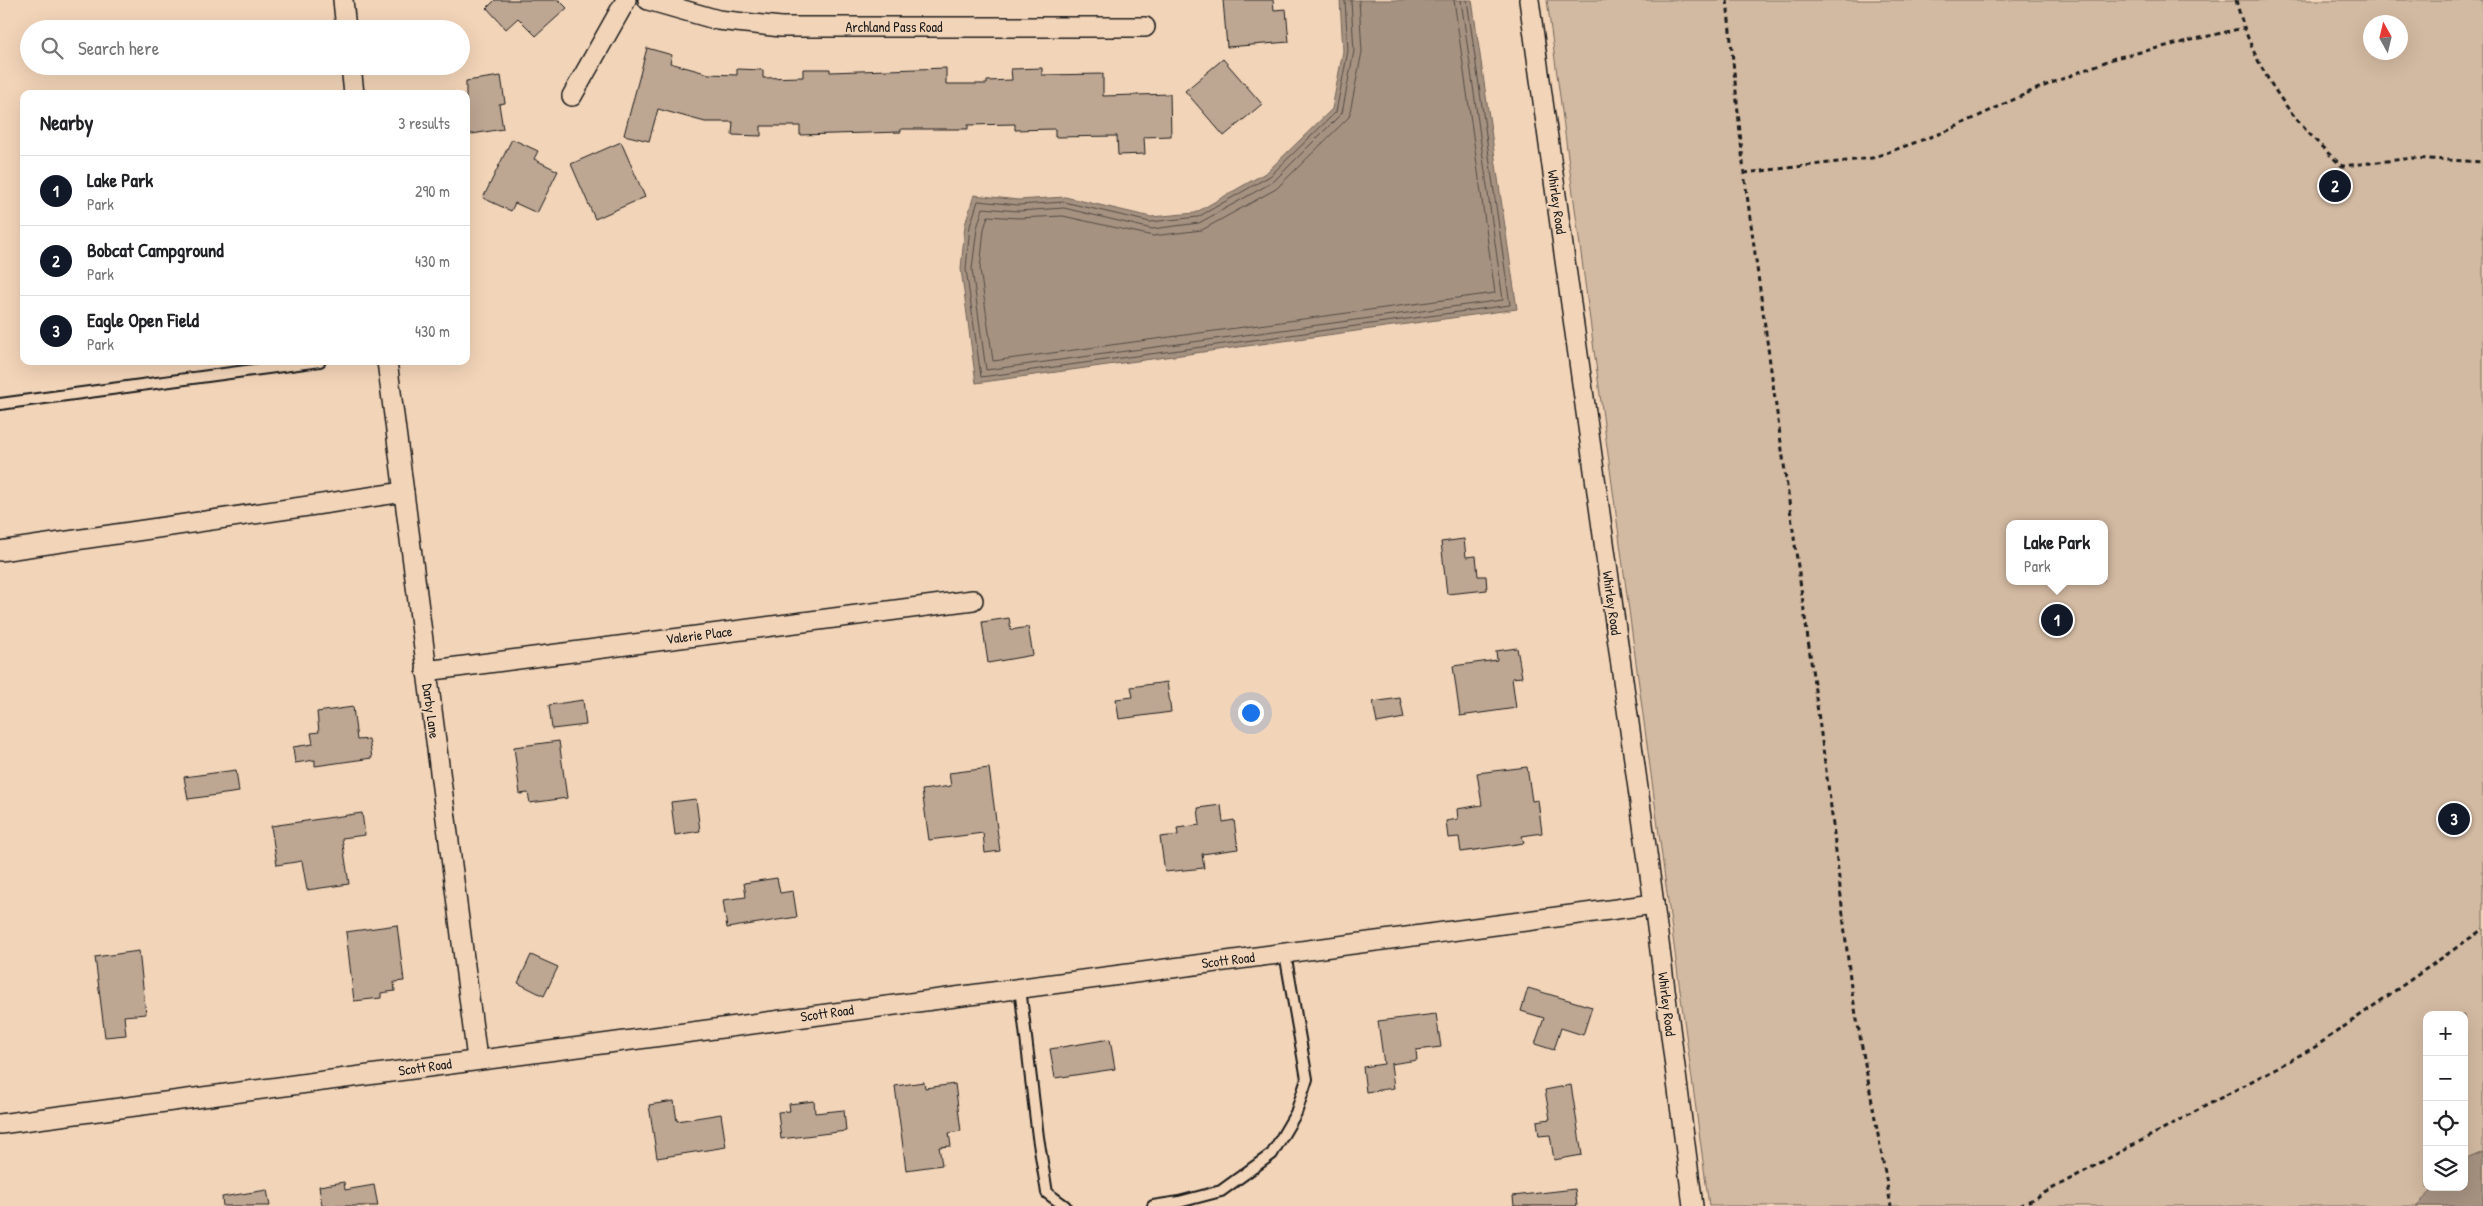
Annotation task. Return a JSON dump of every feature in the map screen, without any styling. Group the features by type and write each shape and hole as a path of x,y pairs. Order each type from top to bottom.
{"street":[{"path":"343,0 345,20"},
{"path":"572,96 626,0"},
{"name":"Archland Pass Road","path":"648,0 718,20 781,27 1145,27"},
{"name":"Whirley Road","path":"1529,0 1654,904 1692,1206"},
{"path":"352,75 354,90"},
{"name":"Darby Lane","path":"388,365 477,1060"},
{"path":"0,551 404,492"},
{"name":"Valerie Place","path":"426,671 973,600"},
{"name":"Scott Road","path":"0,1124 1654,904"}],"lane":[{"path":"0,404 290,365"},
{"path":"1153,1206 1179,1202 1221,1191 1272,1154 1296,1113 1307,1079 1285,953"},
{"path":"1020,988 1032,1096 1047,1193 1065,1206"}],"path":[{"path":"1727,0 1744,173 1831,807 1851,988 1891,1206"},
{"path":"2236,0 2243,28 2280,100 2317,143 2342,166 2413,158 2483,162"},
{"path":"1744,173 1872,158 1947,131 2034,90 2115,58 2243,28"},
{"path":"2020,1206 2315,1047 2483,929"}],"shaded area":[{"path":"1547,0 2483,0 2483,1206 1709,1206"}],"water":[{"path":"1340,0 1472,0 1517,309 976,383 961,269 965,225 974,195 1018,200 1065,197 1151,217 1195,213 1267,172 1332,109 1343,51"},
{"path":"2483,1152 2483,1206 2416,1206 2432,1191 2468,1191 2468,1158"}],"building":[{"path":"495,0 559,0 567,8 536,36 518,18 506,29 487,8"},
{"path":"1223,0 1273,0 1274,10 1286,9 1289,42 1227,47"},
{"path":"647,48 672,55 670,63 709,74 737,75 737,69 763,70 763,78 803,77 803,69 830,69 830,72 946,68 946,84 987,84 987,81 1012,80 1011,69 1042,68 1042,75 1103,74 1103,96 1170,94 1171,136 1144,137 1145,154 1118,155 1117,136 1055,137 1055,129 1015,130 1015,124 968,125 968,129 901,129 901,132 800,135 800,126 761,126 761,136 732,135 733,122 705,122 658,109 649,141 624,135"},
{"path":"1223,59 1262,104 1224,136 1185,91"},
{"path":"501,76 505,103 499,104 503,129 470,134 470,90 466,90 466,81"},
{"path":"512,139 538,151 534,159 558,171 537,213 515,203 511,211 483,198"},
{"path":"621,142 645,197 595,219 571,164"},
{"path":"1464,539 1466,557 1476,556 1478,576 1486,576 1487,590 1447,594 1441,542"},
{"path":"1009,618 1011,630 1028,627 1033,655 988,663 982,622"},
{"path":"1517,648 1522,677 1512,678 1516,708 1460,716 1453,666 1497,660 1496,651"},
{"path":"1167,682 1171,712 1119,719 1116,699 1133,697 1131,687"},
{"path":"1400,698 1404,718 1377,723 1373,702"},
{"path":"583,700 586,725 552,729 549,705"},
{"path":"353,707 357,740 369,739 372,758 315,766 315,760 295,763 293,747 313,744 311,733 319,732 317,712"},
{"path":"559,741 567,798 530,803 528,793 520,794 514,747"},
{"path":"1527,767 1532,801 1538,800 1542,833 1522,836 1524,843 1461,852 1459,837 1448,838 1446,821 1458,819 1457,809 1482,805 1477,773"},
{"path":"989,768 1000,851 985,853 983,833 929,840 922,790 951,786 949,773"},
{"path":"236,770 239,792 188,799 184,777"},
{"path":"696,799 700,831 675,835 671,802"},
{"path":"1221,805 1223,822 1234,820 1238,849 1202,854 1204,868 1165,872 1160,837 1178,835 1177,828 1200,825 1198,808"},
{"path":"362,813 365,835 342,838 349,884 307,890 302,861 277,865 271,826"},
{"path":"777,878 780,893 793,891 797,917 727,928 723,900 746,897 744,883"},
{"path":"397,925 404,981 394,982 395,991 381,993 381,998 354,1001 346,932"},
{"path":"139,951 146,1014 124,1016 126,1035 105,1037 95,957"},
{"path":"531,955 558,967 544,996 518,983"},
{"path":"1528,988 1592,1007 1583,1035 1561,1028 1554,1050 1535,1044 1544,1018 1521,1011"},
{"path":"1436,1014 1441,1047 1416,1050 1417,1060 1391,1064 1394,1088 1366,1092 1363,1067 1384,1064 1378,1021"},
{"path":"1110,1039 1115,1069 1055,1078 1050,1049"},
{"path":"924,1082 925,1088 955,1084 961,1131 949,1133 951,1146 939,1147 942,1165 906,1170 895,1086"},
{"path":"1571,1085 1582,1155 1554,1160 1550,1135 1539,1136 1537,1121 1550,1119 1545,1090"},
{"path":"674,1101 677,1121 721,1114 726,1147 657,1158 649,1105"},
{"path":"814,1101 815,1113 844,1110 846,1131 781,1139 778,1112 790,1111 789,1104"},
{"path":"344,1182 345,1190 374,1185 378,1206 322,1206 319,1186"},
{"path":"1575,1189 1577,1206 1514,1206 1513,1196"},
{"path":"267,1190 270,1206 223,1206 222,1197"}],"place":[{"name":"Bobcat Campground","path":"2335,186"},
{"name":"Lake Park","path":"2057,620"},
{"name":"Eagle Open Field","path":"2454,819"}]}
